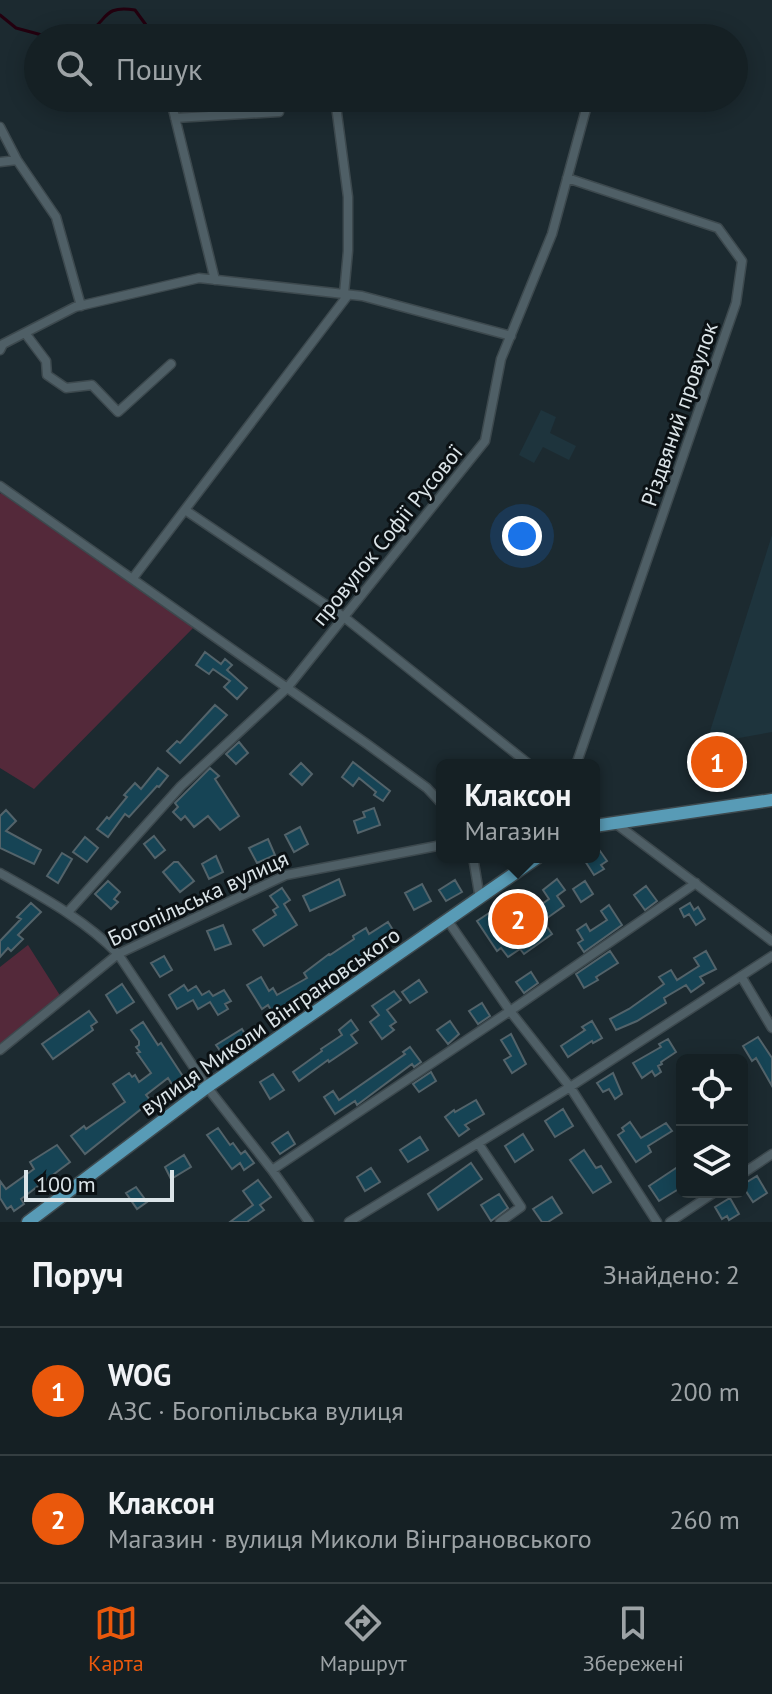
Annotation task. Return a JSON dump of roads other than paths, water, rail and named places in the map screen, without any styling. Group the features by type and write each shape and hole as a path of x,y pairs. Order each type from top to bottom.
{"main road":[{"path":"600,824 772,800"},
{"name":"вулиця Миколи Вінграновського","path":"28,1222 207,1087 530,863"}],"street":[{"path":"174,112 215,280"},
{"path":"175,118 279,112"},
{"path":"133,578 346,294 348,197 337,112"},
{"name":"провулок Софії Русової","path":"68,912 181,786 287,688 485,441 501,359 552,234 585,112"},
{"path":"0,127 17,160 56,217 81,306"},
{"path":"0,162 17,160"},
{"name":"Різдвяний провулок","path":"567,178 718,228 742,261 736,303 578,759"},
{"path":"1,345 81,306 199,278 362,296 511,336"},
{"path":"25,333 46,361 47,375 66,388 92,385 118,412 171,364"},
{"path":"0,486 427,788 436,798"},
{"path":"185,510 344,617 522,759"},
{"path":"615,823 772,941"},
{"name":"Богопільська вулиця","path":"0,1050 118,954 286,875 436,846"},
{"path":"474,863 480,899"},
{"path":"0,873 68,912 101,936 118,954 207,1087 309,1222"},
{"path":"272,1170 696,883"},
{"path":"448,921 510,1011 570,1087 657,1222"},
{"path":"349,1222 570,1087 772,956"},
{"path":"741,976 772,1028"},
{"path":"478,1143 521,1207 500,1222"},
{"path":"748,1170 772,1154"},
{"path":"670,1222 706,1198"}],"waterway":[{"path":"98,24 110,12 124,9 135,10 145,24"},
{"path":"0,15 16,28 24,30"}],"place":[{"name":"WOG","path":"717,762"},
{"name":"Клаксон","path":"518,919"}]}
